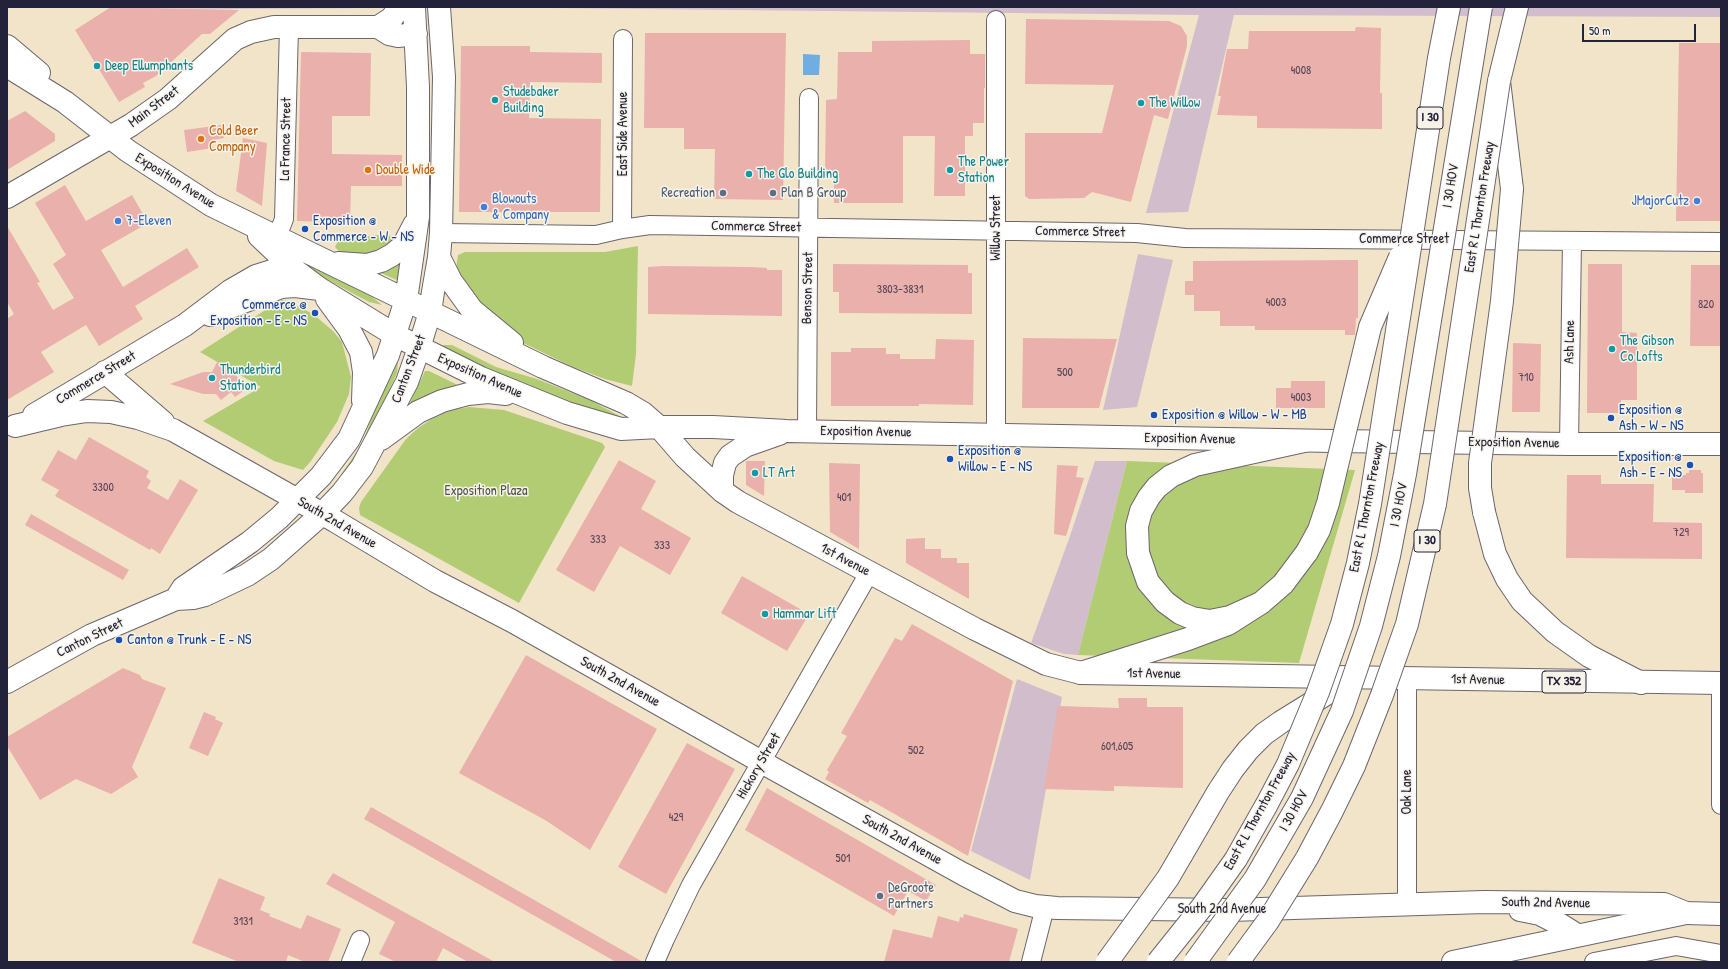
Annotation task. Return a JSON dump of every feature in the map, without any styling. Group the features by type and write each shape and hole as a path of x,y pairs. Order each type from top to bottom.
{"main road":[{"path":"378,27 392,18 399,7"},
{"path":"414,7 416,34"},
{"name":"Canton Street","path":"7,682 92,635 176,599 205,595 247,576 271,559 322,514 342,494 362,467 376,444 407,382 430,312 439,257 441,234 444,76 439,7"},
{"name":"East R L Thornton Freeway","path":"1158,962 1202,907 1232,865 1267,804 1288,764 1318,692 1340,631 1358,564 1370,504 1439,58 1449,7"},
{"name":"I 30 HOV","path":"1195,962 1255,879 1302,798 1342,711 1371,626 1389,556 1408,453 1481,7"},
{"name":"I 30 HOV","path":"1211,962 1238,928 1274,872 1321,788 1356,707 1382,630 1404,543 1418,468 1494,7"},
{"name":"East R L Thornton Freeway","path":"1238,962 1268,921 1303,865 1332,811 1354,766 1382,695 1407,624 1435,504 1499,81 1517,7"},
{"name":"Main Street","path":"7,197 131,125 168,99 235,39 251,32 274,27 378,27 389,34 398,36 416,34"},
{"name":"Canton Street","path":"176,599 183,588 250,542 298,501 335,459 349,439 395,335 406,300 418,217 418,87 416,34"},
{"path":"7,46 51,84 65,102"},
{"path":"7,66 65,102"},
{"path":"1499,81 1512,189 1502,301 1480,464 1480,488 1484,512 1495,554 1507,579 1522,601 1555,632 1589,656 1641,683"},
{"name":"Exposition Avenue","path":"65,102 109,138 211,205 243,221 273,242 331,263 543,367 626,403 643,413 659,427"},
{"path":"331,263 367,265 381,261 392,255 403,246 418,217"},
{"path":"1081,673 1188,639 1228,624 1261,603 1283,584 1307,552 1319,530 1328,503 1370,327 1413,228"},
{"name":"Exposition Avenue","path":"273,242 296,271 320,289 419,348 481,378 527,397 567,413 621,429 713,427 797,431 1304,441 1721,444"},
{"path":"439,257 451,280 472,310 543,367"},
{"name":"Commerce Street","path":"11,429 185,325 230,291 256,276 272,271 296,271"},
{"name":"Commerce Street","path":"185,325 281,287 295,286 320,289"},
{"path":"320,289 349,329 361,352 364,372 363,408"},
{"name":"South 2nd Avenue","path":"105,372 173,430"},
{"path":"376,444 418,412 442,401 468,394 488,392 527,397"},
{"name":"South 2nd Avenue","path":"11,429 61,415 87,411 111,412 138,418 173,430 322,514 435,581 518,624 762,762 1015,901 1045,907 1230,910 1484,902 1664,904 1686,913 1721,914"},
{"name":"1st Avenue","path":"659,427 685,457 722,491 738,502 975,629 1046,664 1081,673 1641,683 1721,683"},
{"path":"722,491 722,474 725,463 730,456 745,446 797,431"},
{"path":"1261,603 1230,617 1210,621 1192,618 1180,613 1165,602 1148,582 1138,553 1136,526 1149,497 1157,487 1171,476 1195,465 1304,441"},
{"path":"1107,962 1168,878 1218,792 1248,750 1264,734 1281,722 1352,678"},
{"path":"1484,902 1540,914 1561,924 1577,935"},
{"path":"1453,962 1686,913"}],"street":[{"name":"Willow Street","path":"996,20 996,435"},
{"name":"La France Street","path":"273,242 284,219 289,27"},
{"name":"East Side Avenue","path":"622,229 623,39"},
{"name":"Benson Street","path":"797,431 809,228 810,98"},
{"name":"Commerce Street","path":"441,234 579,236 596,235 650,225 1137,233 1189,238 1721,242"},
{"name":"Ash Lane","path":"1569,444 1572,241"},
{"name":"Hickory Street","path":"655,962 691,885 869,573"},
{"name":"Oak Lane","path":"1407,679 1407,905"},
{"path":"1721,694 1721,805"},
{"path":"1031,962 1045,907"},
{"path":"351,962 360,940"},
{"path":"1594,962 1676,946 1721,954"}],"shaded area":[{"path":"87,7 382,7 382,8 231,9"},
{"path":"456,7 1721,7 1721,17 1234,15 1188,212 1146,213 1199,15"},
{"path":"1138,254 1173,260 1137,407 1103,410"},
{"path":"1095,461 1127,461 1078,655 1064,654 1031,643 1070,536"},
{"path":"1017,679 1062,697 1030,880 971,851"}],"green space":[{"path":"378,235 394,236 397,240 376,256 340,252 335,247 338,241 344,239"},
{"path":"638,246 636,354 632,386 605,379 573,367 521,342 479,307 456,269 458,255 465,252 605,252"},
{"path":"288,254 370,295 382,305 369,302 306,268"},
{"path":"403,259 399,281 380,273"},
{"path":"281,300 288,301 313,314 333,331 342,342 351,377 349,394 337,422 311,461 303,470 274,461 203,421 261,387 200,352"},
{"path":"443,345 452,345 496,367 537,379 592,401 625,419 609,416 519,386 443,347"},
{"path":"398,362 397,373 360,457 332,488 362,444 375,409 395,365"},
{"path":"425,371 429,371 464,388 405,413"},
{"name":"Exposition Plaza","path":"469,407 504,410 602,443 605,447 519,603 360,515 359,508 361,502 406,439 418,428 432,419 451,410"},
{"path":"1127,461 1355,470 1299,663 1078,655"}],"water":[{"path":"803,54 820,55 819,75 803,75"}],"building":[{"path":"111,7 239,10 210,34 202,34 156,76 143,83 145,87 119,102 75,30"},
{"name":"The Willow","path":"1026,19 1169,21 1181,26 1187,36 1187,46 1168,119 1154,115 1131,202 1092,192 1084,198 1029,199 1025,196 1025,133 1102,133 1114,85 1025,84"},
{"path":"1356,27 1381,28 1380,93 1382,93 1382,129 1257,128 1257,116 1217,115 1221,96 1218,96 1227,49 1248,49 1249,31 1355,31"},
{"path":"645,33 786,33 783,200 714,199 715,149 684,149 684,128 644,128"},
{"path":"970,40 970,54 985,54 984,123 973,123 973,136 965,136 965,196 934,196 935,136 903,136 903,203 834,203 834,174 825,174 826,100 837,99 838,52 872,52 872,41"},
{"path":"1679,43 1721,43 1721,221 1676,221"},
{"path":"461,46 530,46 530,52 602,53 602,83 530,82 529,118 601,119 600,212 459,212"},
{"path":"301,52 371,53 370,116 332,116 332,154 402,155 402,186 351,186 350,220 330,220 330,222 297,221"},
{"path":"25,111 55,134 55,141 7,170 7,121"},
{"name":"Cold Beer Company","path":"222,125 224,138 212,140 213,148 187,152 184,130"},
{"path":"243,138 267,143 262,206 236,191"},
{"path":"65,185 86,221 132,195 148,223 101,250 123,287 187,248 199,267 135,306 143,319 99,346 86,325 41,352 54,372 7,400 7,319 14,314 7,302 7,226 40,282 37,283 53,310 74,298 53,264 66,255 35,203"},
{"path":"1358,260 1358,318 1356,318 1355,335 1345,335 1345,330 1255,330 1255,326 1220,326 1220,311 1194,311 1194,295 1185,295 1185,281 1193,281 1193,261"},
{"path":"833,264 968,265 968,273 972,273 972,314 839,313 839,292 833,292"},
{"name":"The Gibson Co Lofts","path":"1588,264 1622,264 1622,332 1637,333 1637,400 1621,400 1621,413 1587,413"},
{"name":"The Gibson Co Lofts","path":"1691,265 1721,265 1721,346 1690,346"},
{"path":"648,267 751,267 767,268 767,270 782,270 782,316 648,314"},
{"path":"1023,338 1117,339 1099,408 1022,408"},
{"path":"936,339 974,340 973,405 919,404 919,406 831,406 831,352 851,352 851,348 886,348 886,354 900,354 900,359 935,359"},
{"path":"1513,343 1541,344 1540,412 1512,412"},
{"name":"Thunderbird Station","path":"217,362 233,371 246,389 235,397 231,392 221,400 216,394 203,394 170,384 203,372 212,372"},
{"path":"1291,381 1325,381 1325,408 1276,408 1276,388 1291,388"},
{"path":"89,437 149,471 146,477 151,481 147,488 168,500 180,479 198,490 160,554 151,548 150,550 55,496 59,490 41,480 58,450 76,460"},
{"path":"619,460 656,481 641,509 691,538 670,575 620,546 594,592 556,570"},
{"name":"LT Art","path":"746,461 765,461 764,496 746,485"},
{"path":"829,463 860,464 859,549 830,532"},
{"path":"1057,465 1078,466 1076,477 1084,478 1066,536 1054,534"},
{"path":"1689,470 1701,470 1701,473 1703,473 1703,493 1685,493 1685,490 1672,490 1672,475 1686,475 1686,473 1689,473"},
{"path":"1567,475 1601,475 1601,484 1654,484 1653,522 1702,523 1702,559 1566,558"},
{"path":"31,514 129,570 123,580 25,525"},
{"path":"925,538 925,549 941,549 941,558 957,558 957,563 969,563 969,599 906,563 906,539"},
{"name":"Hammar Lift","path":"742,576 809,614 787,651 721,613"},
{"path":"912,624 1013,681 968,856 870,800 868,803 825,779 829,772 827,770 847,736 841,733 895,638 902,641"},
{"path":"526,655 657,729 590,850 545,820 459,773"},
{"path":"123,668 140,675 142,679 166,688 132,767 138,777 111,794 76,779 40,800 7,746 7,737"},
{"path":"1118,698 1147,698 1147,707 1183,707 1183,788 1114,786 1114,791 1044,789 1058,706 1119,708"},
{"path":"204,712 216,717 215,719 223,723 208,756 189,748"},
{"path":"687,743 735,769 666,894 618,867"},
{"path":"767,788 936,885 926,901 908,891 894,916 745,830"},
{"path":"371,807 643,962 616,962 364,819"},
{"path":"333,873 495,962 468,962 443,948 436,962 396,962 379,954 395,922 326,884"},
{"path":"219,878 265,897 260,910 270,914 269,916 301,929 307,915 341,929 328,962 305,962 288,955 286,962 239,962 192,943"},
{"path":"964,914 1018,929 1009,962 884,962 893,929 932,938 938,916 959,922 960,917 963,918"}],"place":[{"name":"Deep Ellumphants","path":"97,66"},
{"name":"Studebaker Building","path":"495,100"},
{"name":"The Willow","path":"1141,103"},
{"name":"Cold Beer Company","path":"201,139"},
{"name":"Double Wide","path":"368,170"},
{"name":"The Power Station","path":"950,170"},
{"name":"The Glo Building","path":"749,174"},
{"name":"Recreation","path":"723,193"},
{"name":"Plan B Group","path":"773,193"},
{"name":"JMajorCutz","path":"1697,201"},
{"name":"Blowouts & Company","path":"484,207"},
{"name":"7-Eleven","path":"118,221"},
{"name":"Exposition @ Commerce - W - NS","path":"305,229"},
{"name":"Commerce @ Exposition - E - NS","path":"315,313"},
{"name":"The Gibson Co Lofts","path":"1612,349"},
{"name":"Thunderbird Station","path":"212,378"},
{"name":"Exposition @ Willow - W - MB","path":"1154,415"},
{"name":"Exposition @ Ash - W - NS","path":"1611,418"},
{"name":"Exposition @ Willow - E - NS","path":"950,459"},
{"name":"Exposition @ Ash - E - NS","path":"1690,465"},
{"name":"LT Art","path":"755,473"},
{"name":"Hammar Lift","path":"765,614"},
{"name":"Canton @ Trunk - E - NS","path":"119,640"},
{"name":"DeGroote Partners","path":"880,896"}]}
